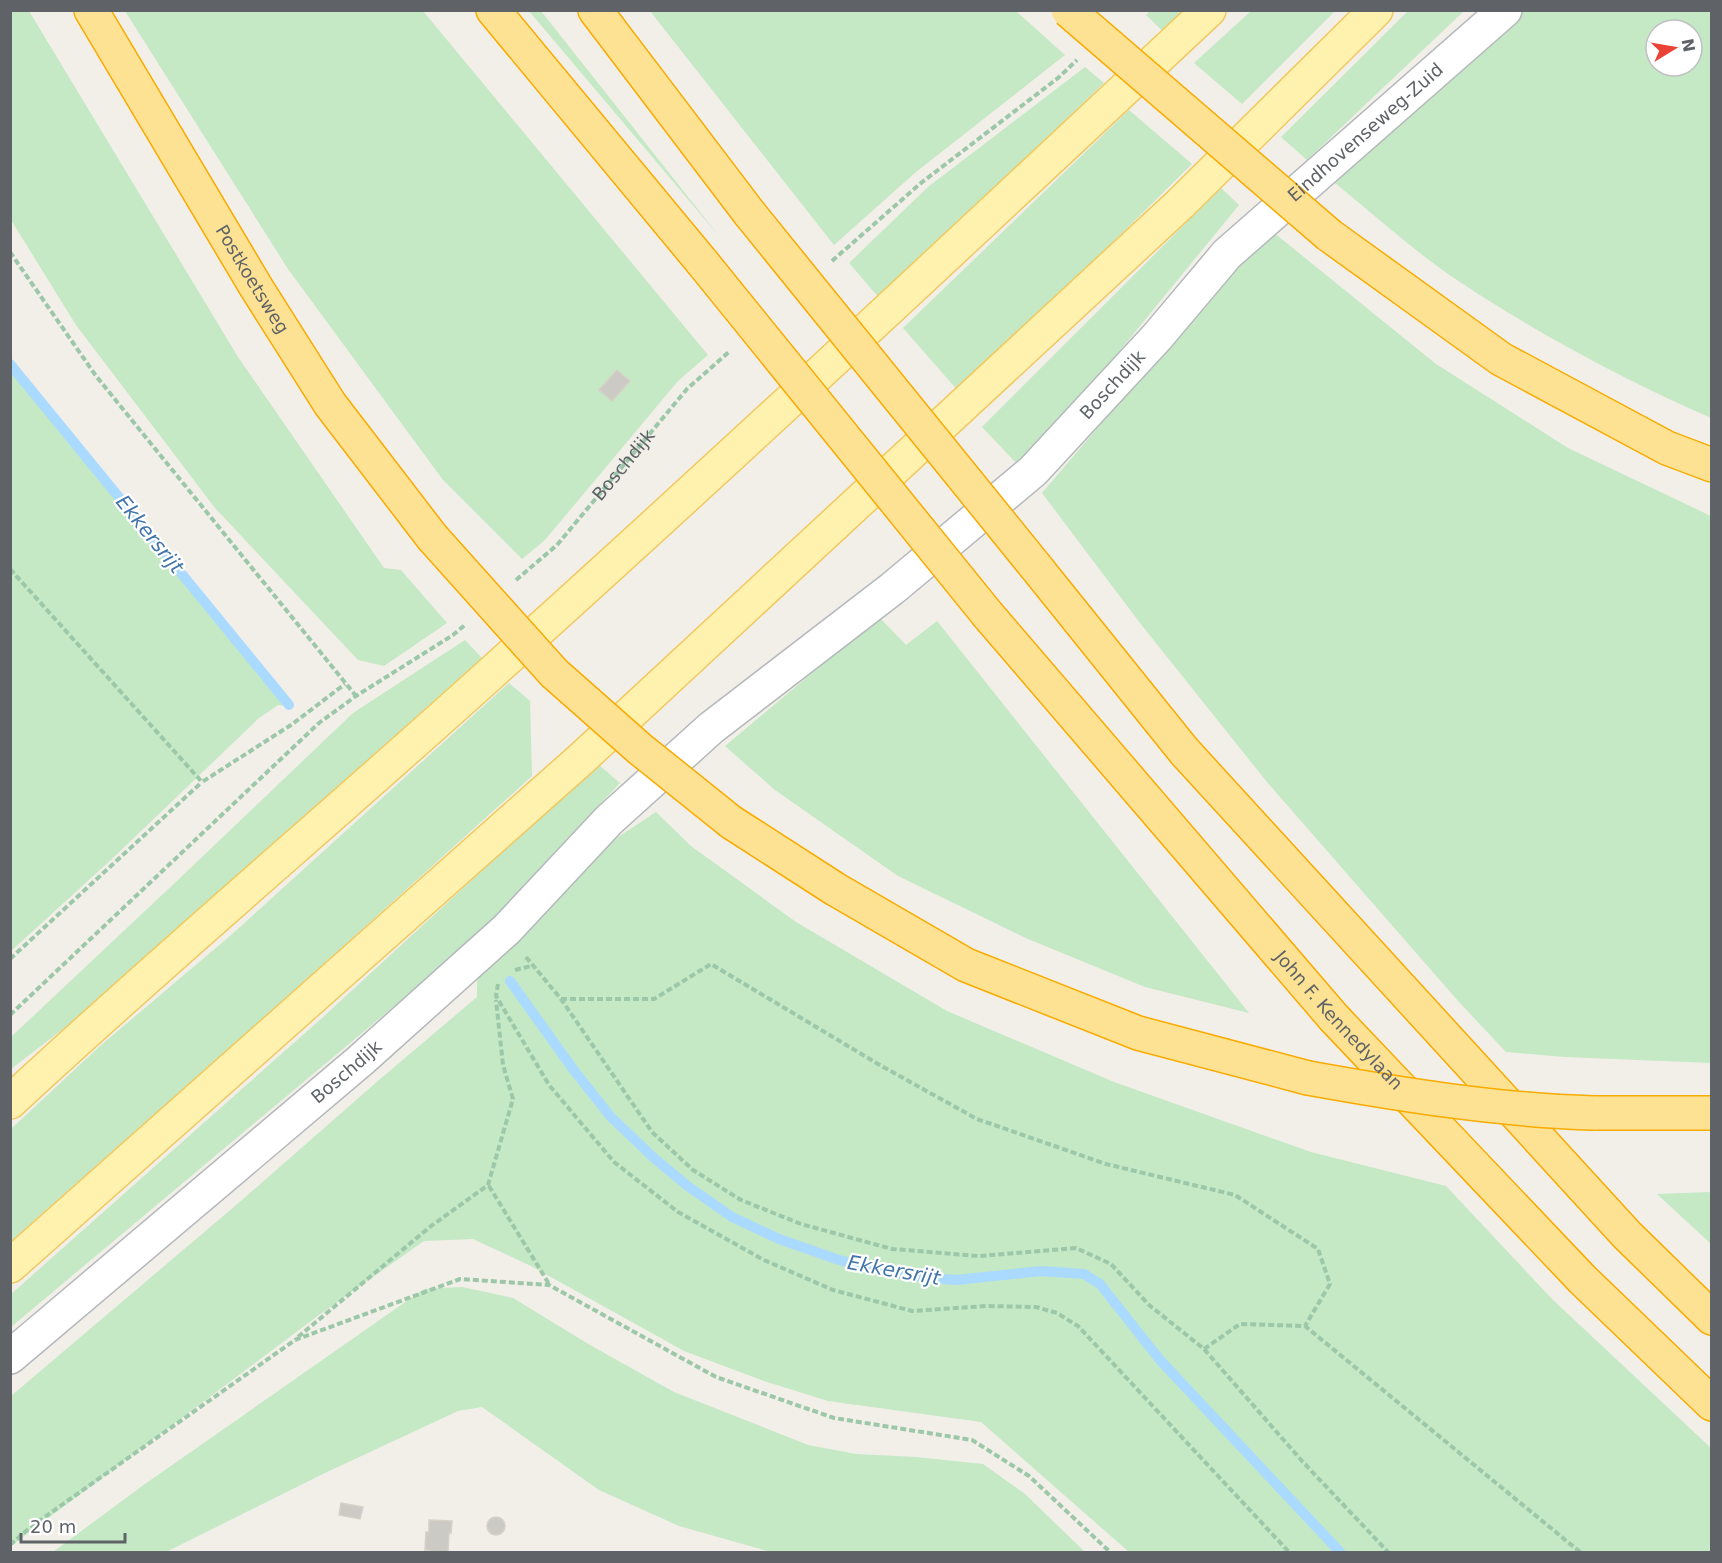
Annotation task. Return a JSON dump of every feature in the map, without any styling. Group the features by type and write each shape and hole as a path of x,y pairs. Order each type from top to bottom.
{"highway":[{"name":"Postkoetsweg","path":"91,10 256,288 330,404 432,537 554,673 640,749 731,822 835,889 966,965 1138,1033 1308,1078 1424,1098 1531,1111 1712,1113"},
{"name":"John F. Kennedylaan","path":"494,10 988,615 1334,1018 1582,1279 1712,1404"},
{"path":"595,10 750,214 1184,751 1627,1235 1712,1318"},
{"path":"1068,10 1329,235 1501,359 1667,448 1712,465"}],"main road":[{"path":"10,1102 505,661 1097,117 1209,10"},
{"path":"10,1266 580,759 1180,204 1376,10"}],"street":[{"name":"Eindhovenseweg-Zuid","path":"1227,254 1505,10"},
{"name":"Boschdijk","path":"10,1357 361,1060 507,929 609,820 711,728 894,588 1033,471 1157,337 1227,254"}],"path":[{"path":"826,267 921,183 1058,78"},
{"path":"10,252 96,376 356,696"},
{"name":"Boschdijk","path":"513,582 557,544 687,389 730,351"},
{"path":"10,569 202,782"},
{"path":"10,1016 319,723 356,696 453,635 470,620"},
{"path":"10,959 202,782 291,725 345,684"},
{"path":"507,929 531,966 561,999 652,1132 693,1170 741,1200 801,1224 892,1249 979,1256 1076,1248 1111,1264 1149,1305 1204,1349 1302,1461 1388,1552"},
{"path":"561,999 654,999 711,964 878,1064 977,1119 1106,1164 1235,1195 1318,1249 1330,1284 1305,1326"},
{"path":"510,971 531,966"},
{"path":"10,1545 32,1526 295,1340 431,1226 488,1185 513,1099 503,1065 496,996 497,985 501,979"},
{"path":"496,996 549,1085 599,1145 614,1162 678,1212 764,1260 833,1290 912,1311 986,1306 1036,1307 1057,1313 1078,1326 1289,1552"},
{"path":"488,1185 549,1285"},
{"path":"295,1340 460,1279 549,1285 716,1377 834,1418 972,1440 1029,1476 1110,1552"},
{"path":"1204,1349 1240,1324 1305,1326 1580,1552"}],"green space":[{"path":"11,10 29,11 238,357 384,568 401,570 447,623 384,666 358,660 215,508 76,325 11,220"},
{"path":"125,11 423,11 708,355 678,381 545,540 522,559 443,480 288,269"},
{"path":"529,11 541,11 719,236"},
{"path":"650,11 1016,11 1065,55 916,172 834,245"},
{"path":"1150,11 1193,11 1167,35 1146,15"},
{"path":"1251,11 1335,11 1242,104 1194,63"},
{"path":"1408,11 1464,11 1307,160 1281,137"},
{"path":"1517,11 1711,11 1711,418 1584,356 1523,322 1463,284 1335,183"},
{"path":"1085,67 1104,83 880,299 849,263 928,187"},
{"path":"1129,110 1192,164 960,393 903,328"},
{"path":"1221,188 1239,205 1108,365 1020,467 982,427"},
{"path":"1268,228 1436,364 1568,448 1711,516 1711,1063 1565,1057 1506,1052 1459,1002 1267,782 1140,623 1042,493"},
{"path":"10,364 287,706 278,705 259,718 114,857 11,951"},
{"path":"879,617 906,645 937,621 1249,1013 1145,987 1028,939 898,876 775,790 725,746"},
{"path":"465,640 482,658 80,1016 11,1069 11,1037 353,713"},
{"path":"509,683 530,701 532,776 286,998 11,1241 11,1129 100,1046 230,936"},
{"path":"598,764 620,783 473,940 11,1327 10,1295 322,1018"},
{"path":"656,812 691,846 796,922 947,1011 1114,1082 1311,1152 1446,1186 1552,1299 1711,1448 1711,1552 1129,1552 981,1422 828,1401 764,1381 684,1351 531,1266 473,1239 424,1241 319,1315 11,1546 11,1396 477,997 477,980 603,847"},
{"path":"1711,1192 1711,1244 1657,1194"},
{"path":"462,1287 513,1298 674,1392 808,1445 856,1454 983,1464 1025,1494 1085,1552 771,1552 679,1526 599,1490 482,1407 458,1411 327,1472 166,1552 53,1552 145,1484 421,1291"}],"building":[{"path":"617,370 630,381 612,401 599,390"},
{"path":"341,1503 363,1507 360,1519 339,1515"},
{"path":"496,1517 502,1520 505,1526 502,1532 496,1535 490,1532 487,1526 490,1520"},
{"path":"429,1520 452,1521 448,1552 425,1550"}],"waterway":[{"name":"Ekkersrijt","path":"10,364 289,705"},
{"name":"Ekkersrijt","path":"510,981 610,1116 655,1159 689,1187 732,1217 779,1239 839,1260 909,1276 956,1280 1041,1271 1084,1274 1100,1284 1160,1360 1340,1552"}]}
